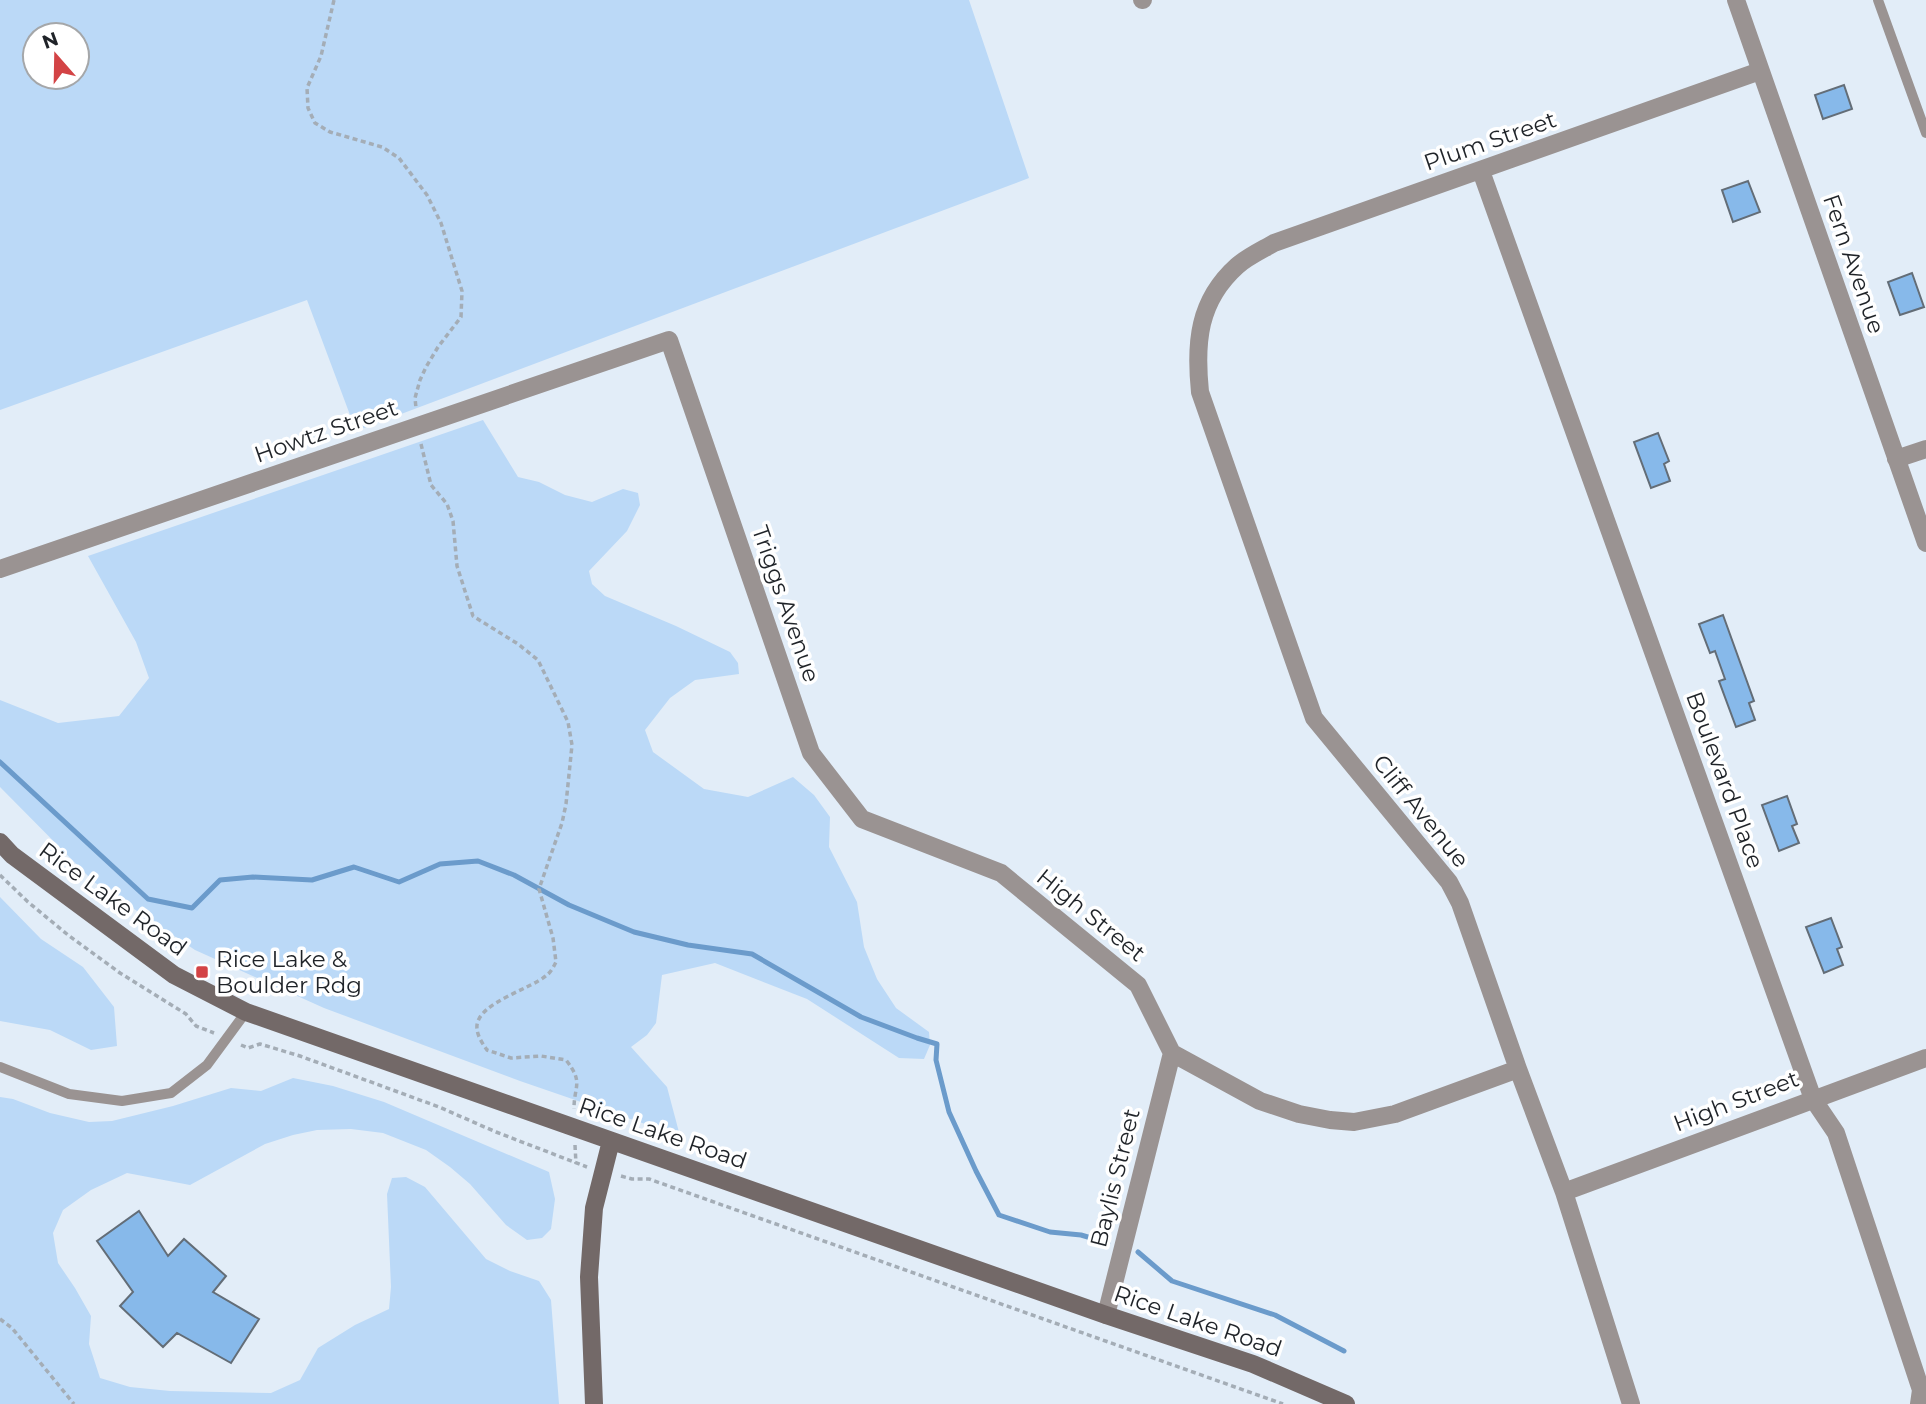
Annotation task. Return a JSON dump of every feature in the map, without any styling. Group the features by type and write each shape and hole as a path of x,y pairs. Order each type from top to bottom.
{"main road":[{"name":"Rice Lake Road","path":"0,842 12,855 174,975 246,1012 1106,1315 1253,1364 1346,1404"},
{"path":"594,1404 589,1277 594,1208 611,1141"}],"street":[{"name":"Fern Avenue","path":"1736,0 1926,543"},
{"name":"Plum Street","path":"1239,264 1274,243 1760,71"},
{"name":"Boulevard Place","path":"1481,171 1812,1099 1836,1133 1921,1390 1919,1404"},
{"name":"Cliff Avenue","path":"1239,264 1209,300 1200,330 1196,361 1200,392 1314,718 1449,882 1460,903 1564,1192 1632,1404"},
{"name":"Howtz Street","path":"0,569 669,340"},
{"name":"Triggs Avenue","path":"669,340 811,753 862,819 914,838"},
{"path":"1896,459 1926,449"},
{"name":"High Street","path":"914,838 1001,873 1138,985 1172,1053"},
{"path":"1172,1053 1260,1101 1299,1114 1354,1122 1395,1114 1518,1069"},
{"name":"Baylis Street","path":"1106,1315 1172,1053"},
{"name":"High Street","path":"1564,1192 1926,1058"}],"lane":[{"path":"1878,0 1926,133"},
{"path":"0,1067 69,1094 122,1101 171,1093 207,1065 246,1012"}],"path":[{"path":"334,0 321,56 307,88 308,108 314,123 330,132 382,147 398,158 427,195 441,223 462,291 461,317 426,367 415,398 417,426 432,485 447,504 453,521 457,566 473,616 538,660 568,722 572,745 562,823 539,889 553,938 556,962 547,975 482,1014 477,1024 479,1037 486,1050 512,1058 541,1056 566,1060 574,1070 578,1083 574,1103"},
{"path":"0,875 68,935 120,973 186,1014 196,1026"},
{"path":"248,1048 260,1044 300,1056 439,1107 576,1164"},
{"path":"632,1179 649,1179 1283,1404"},
{"path":"0,1319 12,1328 74,1404"}],"shaded area":[{"path":"0,0 969,0 1029,178 356,431 307,300 0,410"},
{"path":"483,420 518,477 592,502 623,489 638,493 640,505 627,531 589,571 592,584 605,596 730,652 738,663 739,674 695,680 670,698 645,730 653,752 704,789 748,797 793,777 814,795 830,817 829,847 857,902 864,947 877,979 896,1008 929,1032 930,1045 924,1059 899,1058 807,999 715,963 662,975 656,1023 647,1035 631,1047 667,1087 680,1136 520,1081 324,1008 195,950 94,882 0,787 0,700 58,723 119,716 149,678 136,642 88,556"},
{"path":"0,897 41,939 83,967 114,1007 117,1046 91,1050 50,1030 0,1021"},
{"path":"293,1078 333,1086 384,1102 549,1172 555,1199 551,1229 542,1238 527,1240 506,1225 470,1184 450,1167 426,1150 383,1133 351,1129 317,1130 293,1135 265,1144 190,1185 127,1173 91,1190 63,1210 53,1233 58,1263 91,1316 89,1344 100,1378 130,1387 170,1391 271,1393 300,1380 318,1348 355,1325 389,1309 391,1287 387,1194 392,1178 406,1177 425,1187 486,1259 539,1281 551,1300 559,1404 0,1404 0,1097 89,1122 112,1121 231,1088 261,1091"}],"building":[{"path":"1844,85 1852,109 1823,119 1815,95"},
{"path":"1748,181 1760,212 1733,222 1722,190"},
{"path":"1912,273 1924,307 1900,315 1888,282"},
{"path":"1658,433 1669,461 1664,464 1670,481 1651,488 1634,442"},
{"path":"1723,615 1754,701 1749,703 1755,720 1736,727 1719,681 1725,679 1715,651 1710,653 1699,624"},
{"path":"1787,796 1797,824 1792,826 1799,843 1779,851 1762,805"},
{"path":"1831,918 1842,947 1837,949 1843,965 1824,973 1806,927"},
{"path":"139,1211 168,1256 184,1239 226,1276 213,1292 259,1319 231,1363 177,1333 163,1347 120,1306 133,1292 97,1241"}],"waterway":[{"path":"0,762 148,899 192,908 220,880 253,877 312,880 354,867 399,882 440,864 478,861 514,875 569,905 634,932 688,945 752,954 861,1017 937,1044 936,1060 949,1112 999,1215 1050,1232 1081,1235 1108,1243"},
{"path":"1138,1252 1172,1281 1275,1315 1344,1351"}],"place":[{"name":"Rice Lake & Boulder Rdg","path":"202,972"}]}
